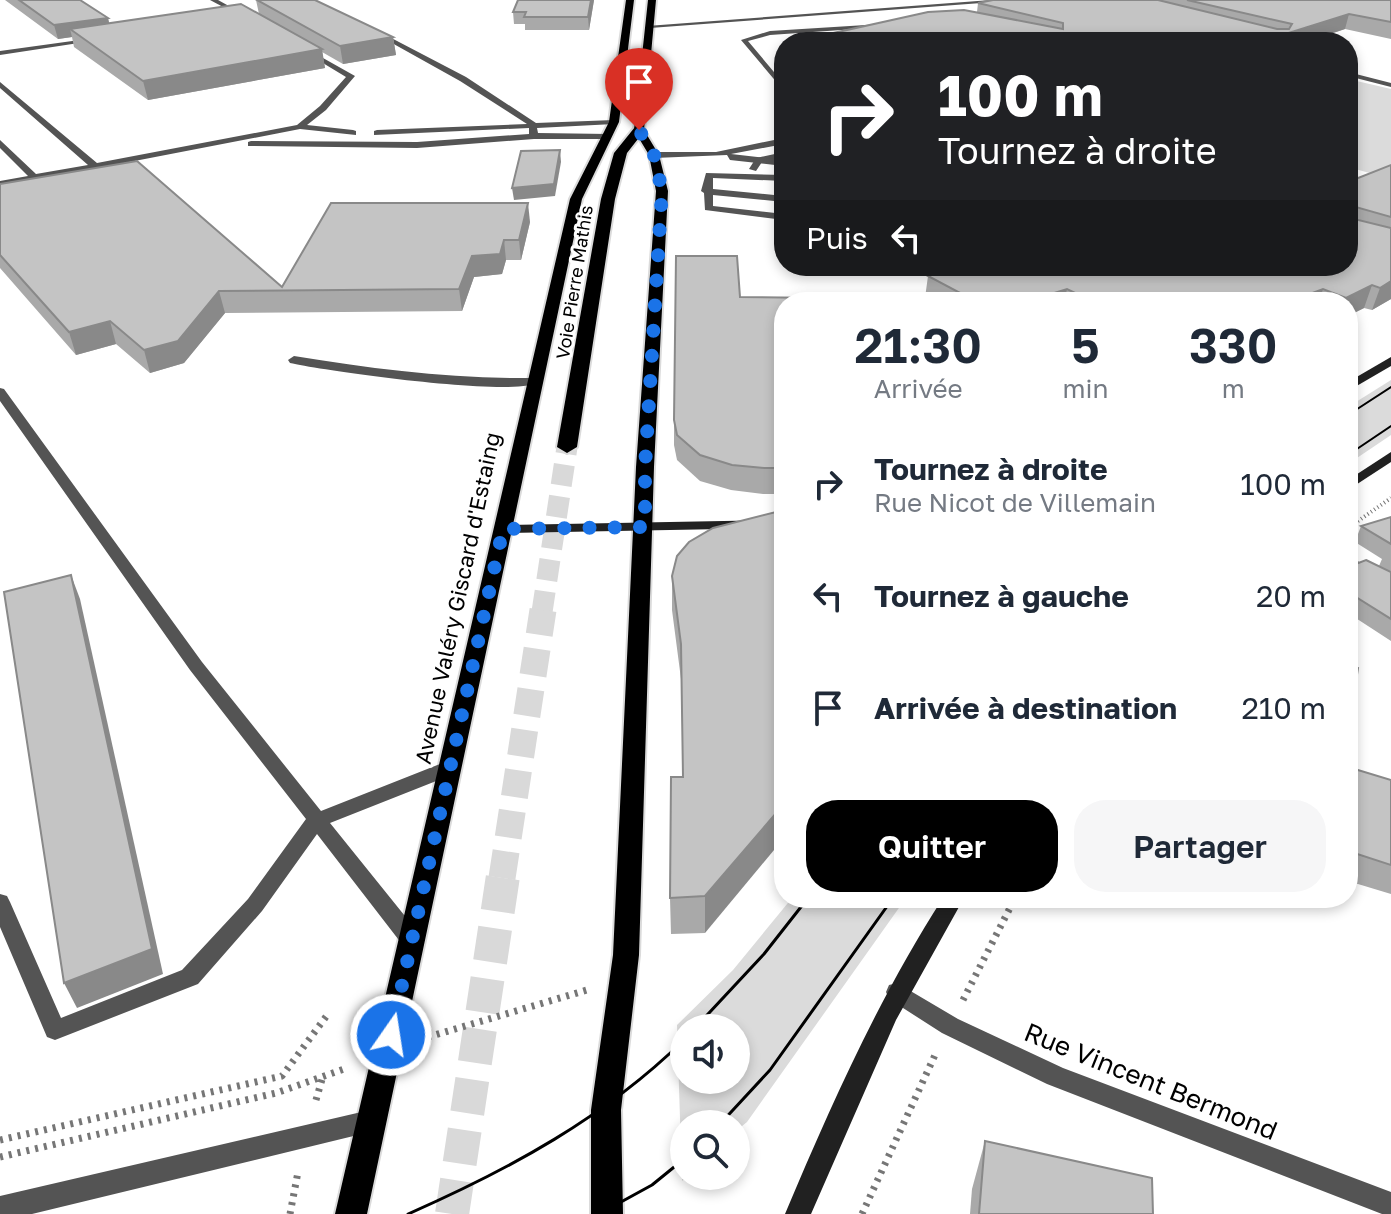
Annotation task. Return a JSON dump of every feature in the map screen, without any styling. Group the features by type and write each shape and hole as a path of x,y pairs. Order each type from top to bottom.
{"highway":[{"name":"Voie Pierre Mathis","path":"567,447 608,199 621,153 639,130"}],"main road":[{"name":"Avenue Valéry Giscard d'Estaing","path":"351,1214 576,199 614,122 630,0"},
{"path":"607,1214 606,1110 622,980 645,527 645,467 662,191 654,155 639,130 652,0"},
{"path":"1358,381 1391,361"},
{"path":"1358,479 1391,456"},
{"path":"503,529 774,524"},
{"path":"798,1214 862,1062 916,955 947,908"}],"street":[{"path":"213,0 259,24"},
{"path":"650,26 1018,0"},
{"path":"230,19 246,16"},
{"path":"785,32 888,25"},
{"path":"371,30 463,79 532,123 534,136"},
{"path":"774,33 744,40 774,77"},
{"path":"0,53 108,37"},
{"path":"298,46 351,76 323,108 300,127"},
{"path":"1358,77 1391,85"},
{"path":"0,84 95,166"},
{"path":"377,133 532,123 614,122"},
{"path":"0,184 300,127 353,133"},
{"path":"213,144 417,145 534,136 606,136"},
{"path":"0,143 35,178"},
{"path":"716,155 774,143"},
{"path":"654,155 716,155 774,162"},
{"path":"751,174 759,160 774,157"},
{"path":"774,177 709,175 706,191 708,208 774,216"},
{"path":"706,191 774,198"},
{"path":"294,360 388,376 481,384 533,382"},
{"path":"0,392 196,666 413,942"},
{"path":"1358,567 1391,586"},
{"path":"0,902 55,1030 190,977 255,905 315,821 452,767"},
{"name":"Rue Vincent Bermond","path":"897,992 950,1026 1055,1076 1391,1205"},
{"path":"0,1209 370,1121"}],"path":[{"path":"1358,521 1391,498"},
{"path":"0,1157 276,1093 386,1055 441,1032 622,980"},
{"path":"0,1140 282,1076 328,1014"}],"shaded area":[{"path":"1358,81 1391,89 1391,179 1358,170"},
{"path":"1391,380 1391,435 1358,457 1358,401"},
{"path":"784,908 899,908 750,1118 750,1110 680,1110 679,1094 750,1094 750,1014 688,1014 733,970"}],"building":[{"path":"19,0 80,0 108,18 54,25"},
{"path":"257,0 315,0 393,37 340,46"},
{"path":"518,0 591,0 588,17 524,17 526,12 513,12"},
{"path":"993,0 1158,0 1277,29 1289,29 1292,24 1187,0 1391,0 1391,22 1349,14 1292,32 838,32 928,12 964,10 1063,29 1063,23 978,3"},
{"path":"241,4 322,49 143,81 70,29"},
{"path":"560,150 554,184 512,188 521,151"},
{"path":"137,161 282,287 331,203 528,203 519,240 504,240 500,254 472,256 459,289 219,291 178,341 144,350 110,321 69,332 0,255 0,184"},
{"path":"1391,165 1391,217 1358,208 1358,178"},
{"path":"1358,220 1391,228 1391,281 1380,288 1372,285 1358,292 1323,289 1315,292 1073,292 1067,289 1057,292 958,292 928,276 1358,276"},
{"path":"676,256 737,256 740,297 774,297 774,468 732,465 700,455 677,435 674,420"},
{"path":"774,513 774,816 705,896 670,898 671,777 683,777 681,644 672,576 677,556 689,542 713,528"},
{"path":"1391,517 1391,544 1361,526"},
{"path":"1366,560 1391,572 1391,619 1358,598 1358,563"},
{"path":"71,575 152,949 64,983 4,592"},
{"path":"1358,770 1391,780 1391,865 1358,854"},
{"path":"985,1141 1152,1178 1153,1214 979,1214"}],"tunnel":[{"path":"542,612 567,447"},
{"path":"502,878 543,610"},
{"path":"452,1214 503,876"}],"tram line":[{"path":"1358,408 1391,387"},
{"path":"1358,448 1391,426"},
{"path":"708,1014 764,954 800,908"},
{"path":"733,1110 770,1070 886,908"},
{"path":"408,1214 483,1179 554,1139 621,1094 670,1053"},
{"path":"599,1214 652,1185 670,1170"}],"route":[{"path":"391,1035 503,529 645,527 645,467 662,191 654,155 639,130"}]}
